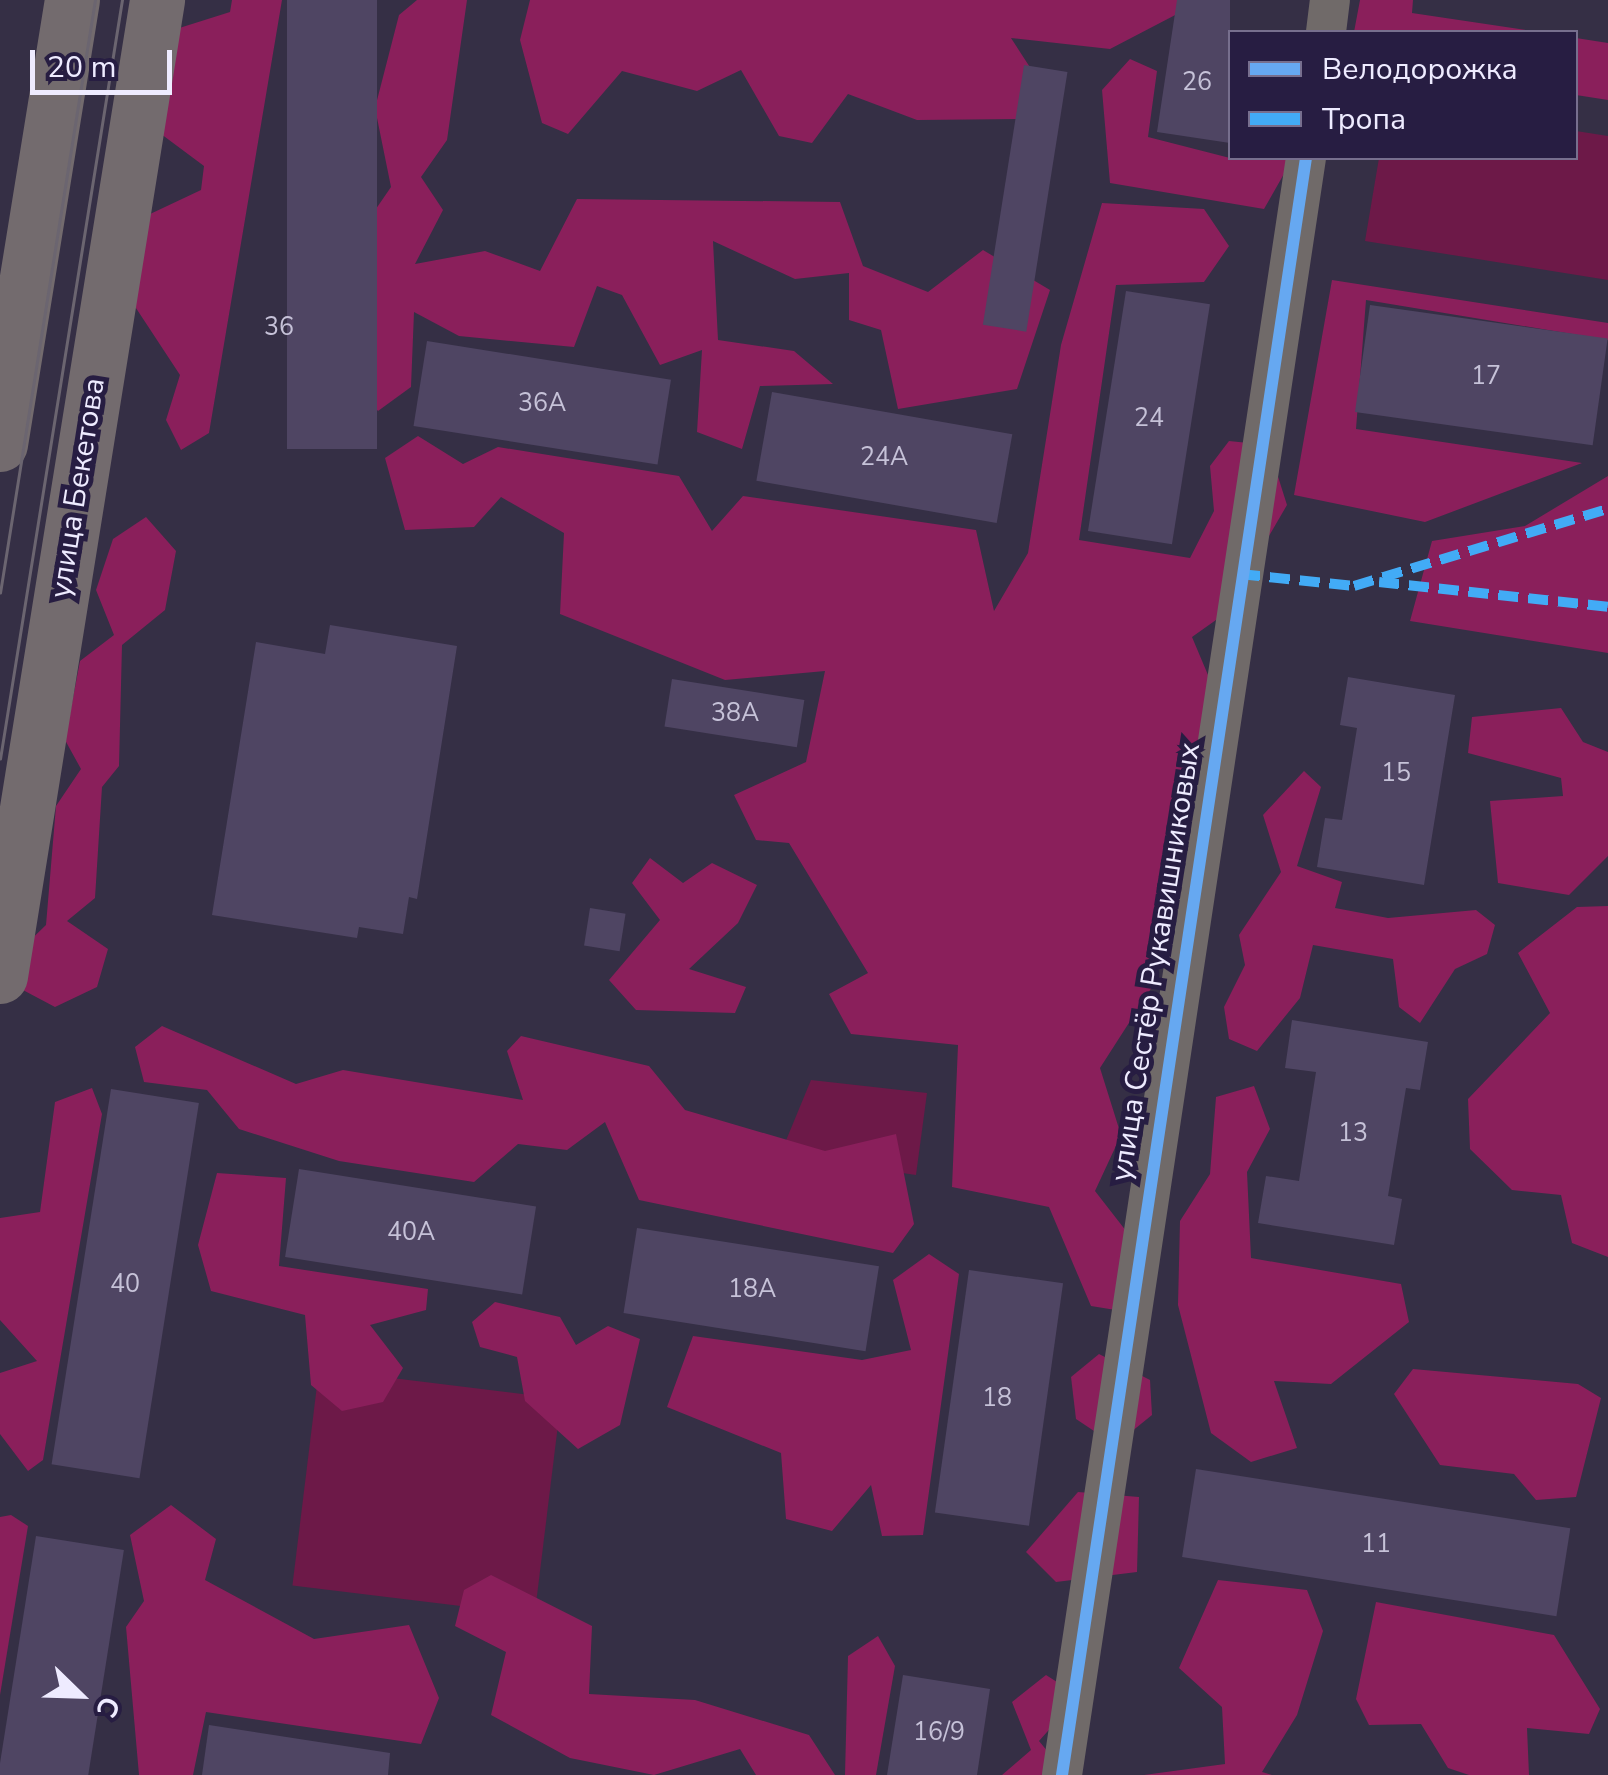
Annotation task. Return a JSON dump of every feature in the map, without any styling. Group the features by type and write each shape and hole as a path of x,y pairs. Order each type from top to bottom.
{"main road":[{"path":"0,444 72,0"},
{"name":"улица Бекетова","path":"0,976 157,0"}],"street":[{"path":"1326,30 1330,0"},
{"name":"улица Сестёр Рукавишниковых","path":"1062,1775 1306,160"}],"shaded area":[{"path":"232,0 282,0 209,433 181,450 166,420 180,375 132,302 148,215 201,190 204,166 157,131 173,30 230,12"},
{"path":"417,0 467,0 447,140 421,177 443,210 415,264 485,251 540,271 577,199 840,202 863,266 928,292 983,250 1050,290 1017,389 898,409 881,330 849,320 849,273 795,279 713,241 718,340 794,351 833,384 760,386 742,449 697,432 702,350 660,365 622,295 597,286 574,347 459,336 414,312 411,387 378,411 345,373 353,296 375,276 358,235 391,187 375,108 399,15"},
{"path":"530,0 1204,0 1110,49 1011,38 1046,92 1032,119 917,120 848,94 812,143 779,136 741,70 697,91 622,71 568,134 542,123 520,40"},
{"path":"1360,0 1413,0 1412,13 1526,30 1354,30"},
{"path":"1578,38 1608,43 1608,100 1578,95"},
{"path":"1130,59 1157,71 1148,137 1228,160 1292,160 1264,209 1110,183 1102,90"},
{"path":"1578,131 1608,136 1608,280 1365,241 1379,160 1578,160"},
{"path":"1102,203 1204,209 1229,246 1204,282 1116,285 1079,540 1190,558 1214,511 1210,466 1229,441 1268,445 1287,505 1223,615 1192,637 1216,694 1152,987 1100,1068 1121,1135 1095,1191 1144,1254 1134,1313 1091,1306 1049,1207 952,1187 958,1045 851,1034 829,994 868,973 789,843 756,840 734,795 806,762 825,671 725,680 560,614 564,533 501,497 474,527 405,530 385,458 418,436 463,464 498,447 679,476 712,531 743,496 976,530 994,611 1028,553 1061,345"},
{"path":"1332,280 1608,323 1608,340 1366,300 1356,429 1582,463 1425,522 1294,495"},
{"path":"1608,476 1608,653 1410,621 1432,541 1525,526"},
{"path":"146,517 176,551 165,610 122,645 119,766 102,787 95,898 67,921 108,949 97,987 55,1007 21,989 16,954 46,925 56,806 81,769 65,740 80,661 114,635 96,590 113,539"},
{"path":"1561,708 1583,742 1608,752 1608,856 1569,895 1498,883 1490,801 1563,796 1561,778 1468,753 1472,717"},
{"path":"1304,771 1321,787 1297,866 1342,882 1335,908 1388,918 1476,910 1495,925 1487,954 1455,969 1420,1023 1399,1007 1393,959 1313,945 1300,998 1257,1051 1229,1039 1224,1007 1245,965 1239,935 1281,872 1263,815"},
{"path":"650,858 683,883 712,863 757,885 738,923 689,969 746,987 735,1013 636,1010 609,980 660,920 632,883"},
{"path":"1608,906 1608,1257 1572,1243 1561,1195 1512,1190 1470,1149 1468,1099 1550,1013 1518,953 1577,907"},
{"path":"162,1026 296,1084 343,1070 523,1100 507,1051 521,1036 649,1066 685,1110 825,1151 896,1134 914,1224 893,1253 639,1200 605,1122 567,1150 518,1144 474,1182 339,1161 239,1129 207,1090 144,1082 135,1047"},
{"path":"811,1080 927,1093 916,1175 780,1155"},
{"path":"1254,1086 1270,1129 1247,1172 1251,1258 1401,1284 1409,1322 1331,1384 1274,1381 1297,1448 1251,1462 1211,1433 1178,1305 1180,1221 1210,1174 1216,1097"},
{"path":"92,1088 102,1114 43,1460 28,1471 0,1434 0,1373 37,1361 0,1320 0,1218 40,1212 55,1102"},
{"path":"217,1173 286,1178 279,1266 428,1289 426,1310 370,1325 403,1368 383,1402 342,1411 311,1385 305,1315 211,1291 198,1245"},
{"path":"929,1254 959,1274 923,1535 882,1536 871,1485 832,1531 786,1519 781,1453 667,1407 693,1336 862,1360 911,1350 893,1280"},
{"path":"495,1302 560,1317 576,1345 608,1326 640,1339 620,1425 578,1449 525,1401 517,1357 480,1347 472,1322"},
{"path":"1099,1354 1150,1380 1152,1415 1115,1445 1076,1419 1071,1377"},
{"path":"319,1369 561,1399 535,1615 292,1585"},
{"path":"1413,1369 1578,1384 1601,1398 1576,1497 1536,1500 1514,1474 1440,1465 1394,1394"},
{"path":"1078,1492 1139,1497 1137,1572 1056,1582 1026,1552"},
{"path":"171,1505 216,1539 205,1580 314,1639 409,1625 439,1698 421,1744 206,1712 193,1775 139,1775 126,1627 144,1601 130,1535"},
{"path":"11,1515 28,1526 0,1695 0,1517"},
{"path":"491,1575 592,1626 589,1694 695,1700 809,1735 835,1775 756,1775 740,1749 654,1775 570,1758 491,1715 506,1652 455,1626 464,1590"},
{"path":"1218,1580 1307,1590 1323,1631 1297,1715 1262,1772 1272,1775 1144,1775 1225,1764 1222,1707 1179,1668"},
{"path":"1376,1602 1554,1635 1600,1709 1589,1734 1527,1728 1529,1775 1469,1775 1448,1768 1421,1724 1369,1725 1356,1699"},
{"path":"878,1636 895,1666 876,1775 845,1775 848,1656"},
{"path":"1046,1675 1079,1696 1039,1741 1067,1775 1002,1775 1031,1750 1012,1702"}],"building":[{"path":"287,0 377,0 377,449 287,449"},
{"path":"1177,0 1230,0 1228,143 1157,132"},
{"path":"1024,65 1067,72 1026,332 983,325"},
{"path":"1126,291 1210,304 1172,544 1088,531"},
{"path":"1370,305 1608,338 1593,445 1355,412"},
{"path":"427,341 671,380 658,465 414,426"},
{"path":"772,392 1012,434 997,523 756,481"},
{"path":"330,625 457,646 417,899 409,897 403,934 359,927 357,938 212,915 256,642 325,654"},
{"path":"1348,677 1455,695 1424,885 1317,867 1325,818 1342,820 1357,728 1340,725"},
{"path":"672,679 804,700 797,747 664,726"},
{"path":"590,908 626,914 620,951 584,946"},
{"path":"1292,1020 1428,1042 1420,1090 1406,1088 1388,1196 1402,1199 1394,1245 1258,1223 1266,1176 1299,1181 1316,1072 1285,1068"},
{"path":"111,1089 199,1103 139,1478 52,1464"},
{"path":"299,1169 536,1207 522,1294 285,1257"},
{"path":"637,1228 879,1266 866,1351 624,1313"},
{"path":"969,1270 1063,1283 1029,1526 935,1513"},
{"path":"1196,1469 1570,1528 1556,1616 1182,1557"},
{"path":"36,1536 124,1550 88,1775 0,1775"},
{"path":"903,1675 990,1689 977,1775 887,1775"},
{"path":"209,1725 390,1753 388,1775 202,1775"}],"tram line":[{"path":"0,593 95,0"},
{"path":"0,759 122,0"}],"marked path":[{"path":"1240,574 1354,586 1608,509"},
{"path":"1379,582 1608,607"}],"cycle path":[{"path":"1062,1775 1306,160"}]}
